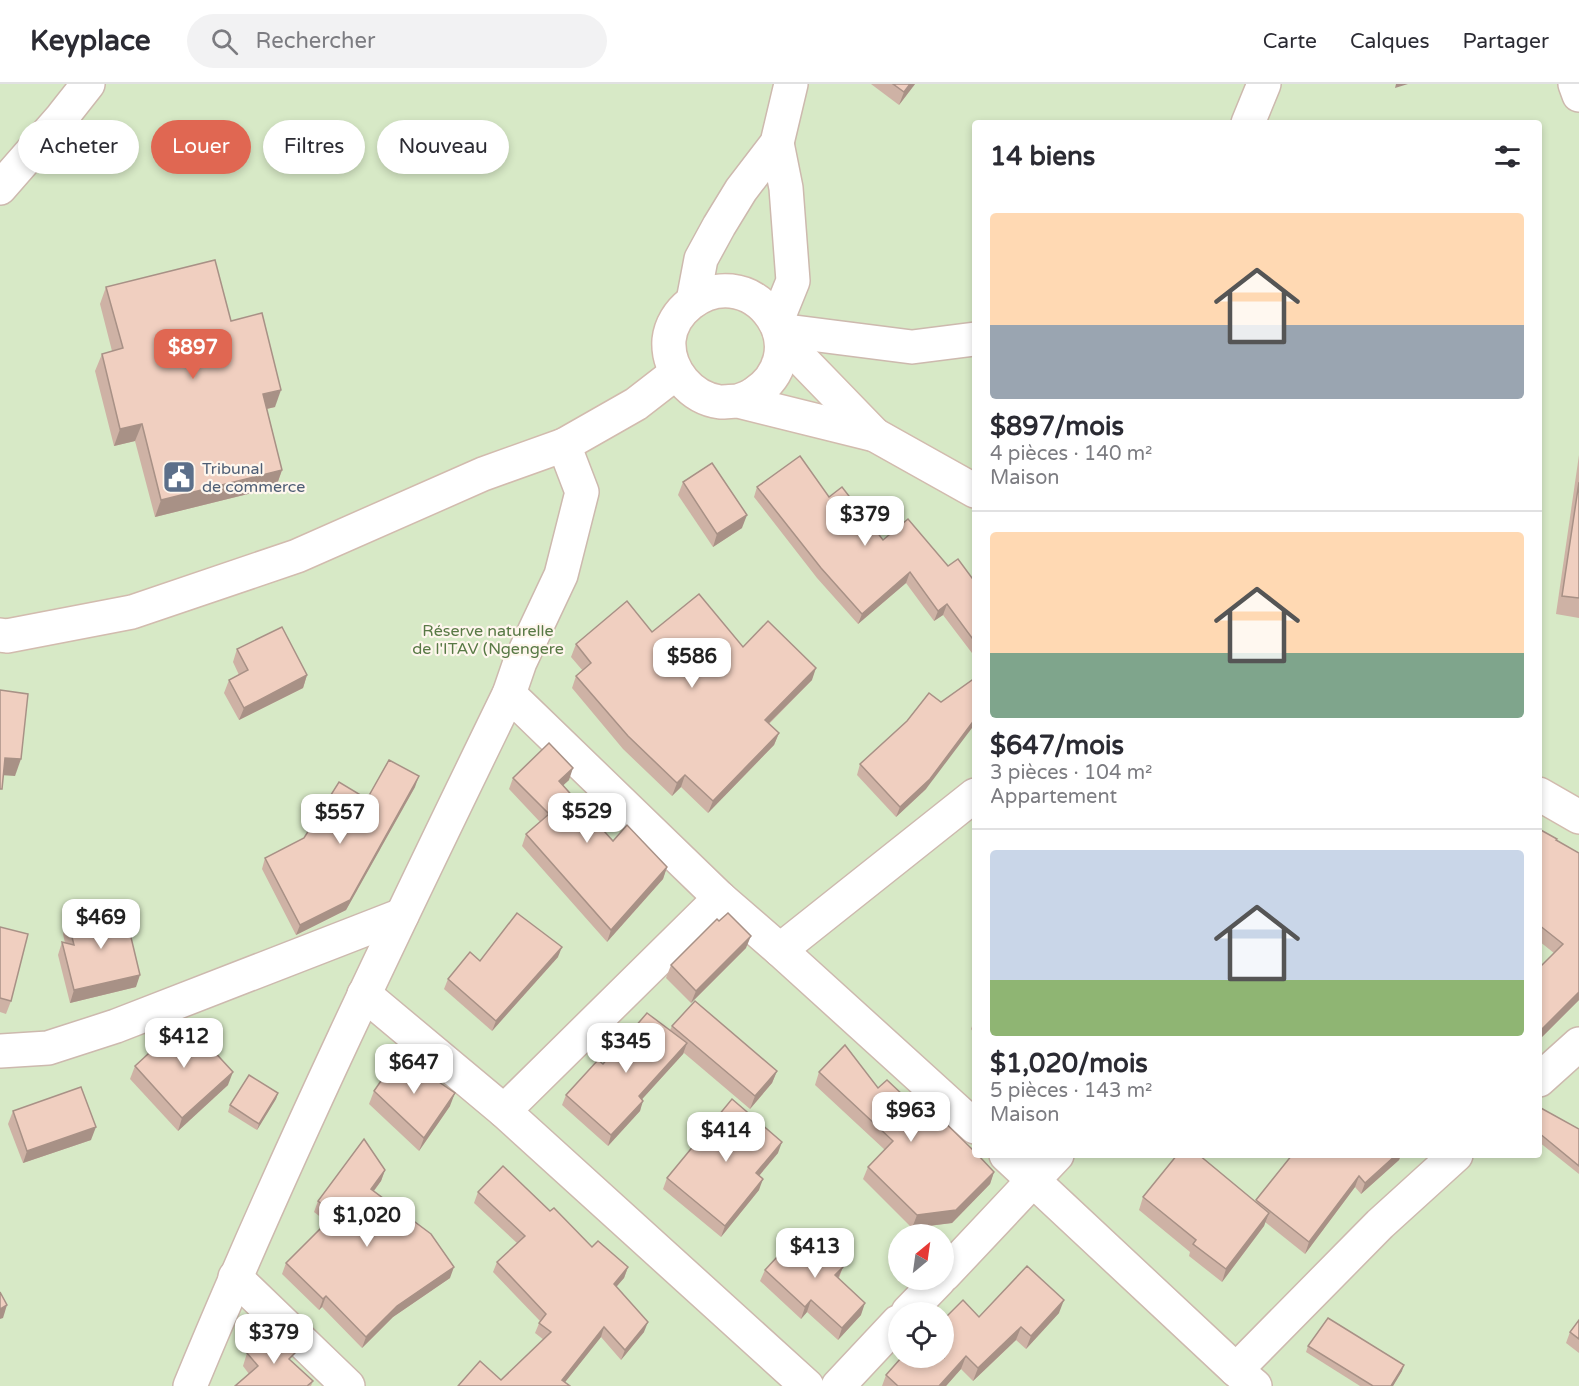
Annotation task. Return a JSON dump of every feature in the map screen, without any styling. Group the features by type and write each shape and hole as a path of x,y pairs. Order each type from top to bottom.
{"street":[{"path":"0,188 88,84"},
{"path":"693,301 705,251 741,190 777,143 791,84"},
{"path":"1249,120 1264,84"},
{"path":"1575,84 1579,95"},
{"path":"738,401 754,394 776,371 781,355 779,330 793,281 786,188 777,143"},
{"path":"875,435 779,330 767,309 755,299 740,292 724,290 708,293 693,301 682,311 673,326 669,341 670,357 676,373 687,387 702,397 720,402 738,401 875,435 972,489"},
{"path":"779,330 912,347 972,339"},
{"path":"0,635 8,636 132,612 297,556 483,474 564,445 636,404 676,373"},
{"path":"190,1386 235,1277 364,994 509,694 520,662 561,575 582,492 564,445"},
{"path":"509,694 720,898 972,1124"},
{"path":"1542,796 1579,817"},
{"path":"780,950 972,797"},
{"path":"504,1111 720,898"},
{"path":"0,1051 48,1048 116,1026 402,915"},
{"path":"364,994 504,1111 807,1386"},
{"path":"1542,1077 1579,1044"},
{"path":"1009,1158 1245,1378 1380,1224 1453,1158"},
{"path":"954,1264 1055,1158"},
{"path":"235,1277 348,1386"},
{"path":"918,1302 929,1290"},
{"path":"838,1386 888,1333"}],"green space":[{"name":"Réserve naturelle de l'ITAV (Ngengere","path":"0,84 1579,84 1579,1386 0,1386"}],"building":[{"path":"893,84 910,84 904,92"},
{"path":"215,260 231,321 262,313 281,390 263,394 282,470 161,500 142,424 120,429 102,354 123,348 106,287"},
{"path":"800,456 829,497 842,487 883,540 908,519 948,566 958,559 972,578 972,638 947,604 938,611 910,572 862,614 821,568 757,487"},
{"path":"712,463 747,515 717,534 683,482"},
{"path":"1579,482 1579,598 1562,596"},
{"path":"699,594 743,647 768,621 816,668 765,720 779,733 713,801 685,775 677,783 628,736 576,676 591,663 576,644 627,601 652,632"},
{"path":"282,627 307,675 244,708 229,680 248,670 237,649"},
{"path":"972,680 972,723 930,779 900,807 860,764 907,721 929,693 941,702"},
{"path":"0,690 28,694 21,759 5,758 2,789 0,789"},
{"path":"549,743 573,768 559,781 613,841 627,825 667,867 611,930 526,834 549,814 513,778"},
{"path":"389,760 419,776 350,900 300,925 265,858 304,838 339,782 367,799"},
{"path":"1542,831 1579,853 1579,992 1542,1029 1542,965 1563,944 1542,927"},
{"path":"124,908 140,975 74,990 62,942 74,945 68,921"},
{"path":"517,913 562,947 496,1021 448,979 470,952 480,961"},
{"path":"728,913 751,936 696,991 671,965 717,919 719,921"},
{"path":"0,927 28,934 11,1001 0,998"},
{"path":"695,1001 777,1071 755,1096 672,1026"},
{"path":"647,1013 687,1043 639,1096 643,1101 611,1135 566,1095 598,1060 603,1064"},
{"path":"185,1020 233,1072 182,1118 135,1066"},
{"path":"845,1045 878,1088 887,1080 922,1113 928,1106 972,1149 972,1158 981,1158 994,1172 956,1210 917,1215 868,1167 893,1141 819,1072"},
{"path":"399,1055 455,1093 424,1138 374,1091"},
{"path":"249,1075 278,1093 259,1124 230,1105"},
{"path":"81,1087 96,1127 27,1151 13,1111"},
{"path":"732,1099 782,1142 756,1173 763,1179 725,1226 667,1178"},
{"path":"1542,1109 1579,1129 1579,1166 1542,1135"},
{"path":"364,1139 385,1170 371,1189 431,1234 454,1267 397,1306 366,1337 326,1296 323,1299 286,1263 335,1214 318,1201"},
{"path":"1175,1158 1203,1158 1269,1213 1226,1269 1193,1244 1196,1240 1143,1197"},
{"path":"1290,1158 1393,1158 1365,1183 1359,1176 1309,1242 1256,1200"},
{"path":"503,1166 550,1211 554,1208 592,1247 598,1241 628,1267 614,1284 648,1322 625,1350 604,1327 562,1380 570,1386 458,1386 480,1361 501,1380 551,1332 539,1323 546,1314 497,1262 525,1236 478,1192"},
{"path":"802,1230 843,1267 835,1275 865,1303 842,1328 811,1300 805,1307 765,1270"},
{"path":"1027,1266 1064,1300 1031,1336 1021,1327 978,1368 966,1356 939,1386 898,1386 886,1375 892,1368 954,1368 954,1309 963,1300 979,1317"},
{"path":"0,1292 7,1305 0,1309"},
{"path":"1328,1318 1404,1365 1391,1386 1373,1386 1308,1346"},
{"path":"1579,1320 1579,1339 1570,1332"},
{"path":"275,1330 295,1353 289,1359 313,1381 307,1386 235,1386 258,1366 247,1353"}],"place":[{"name":"Tribunal de commerce","path":"179,477"}]}
